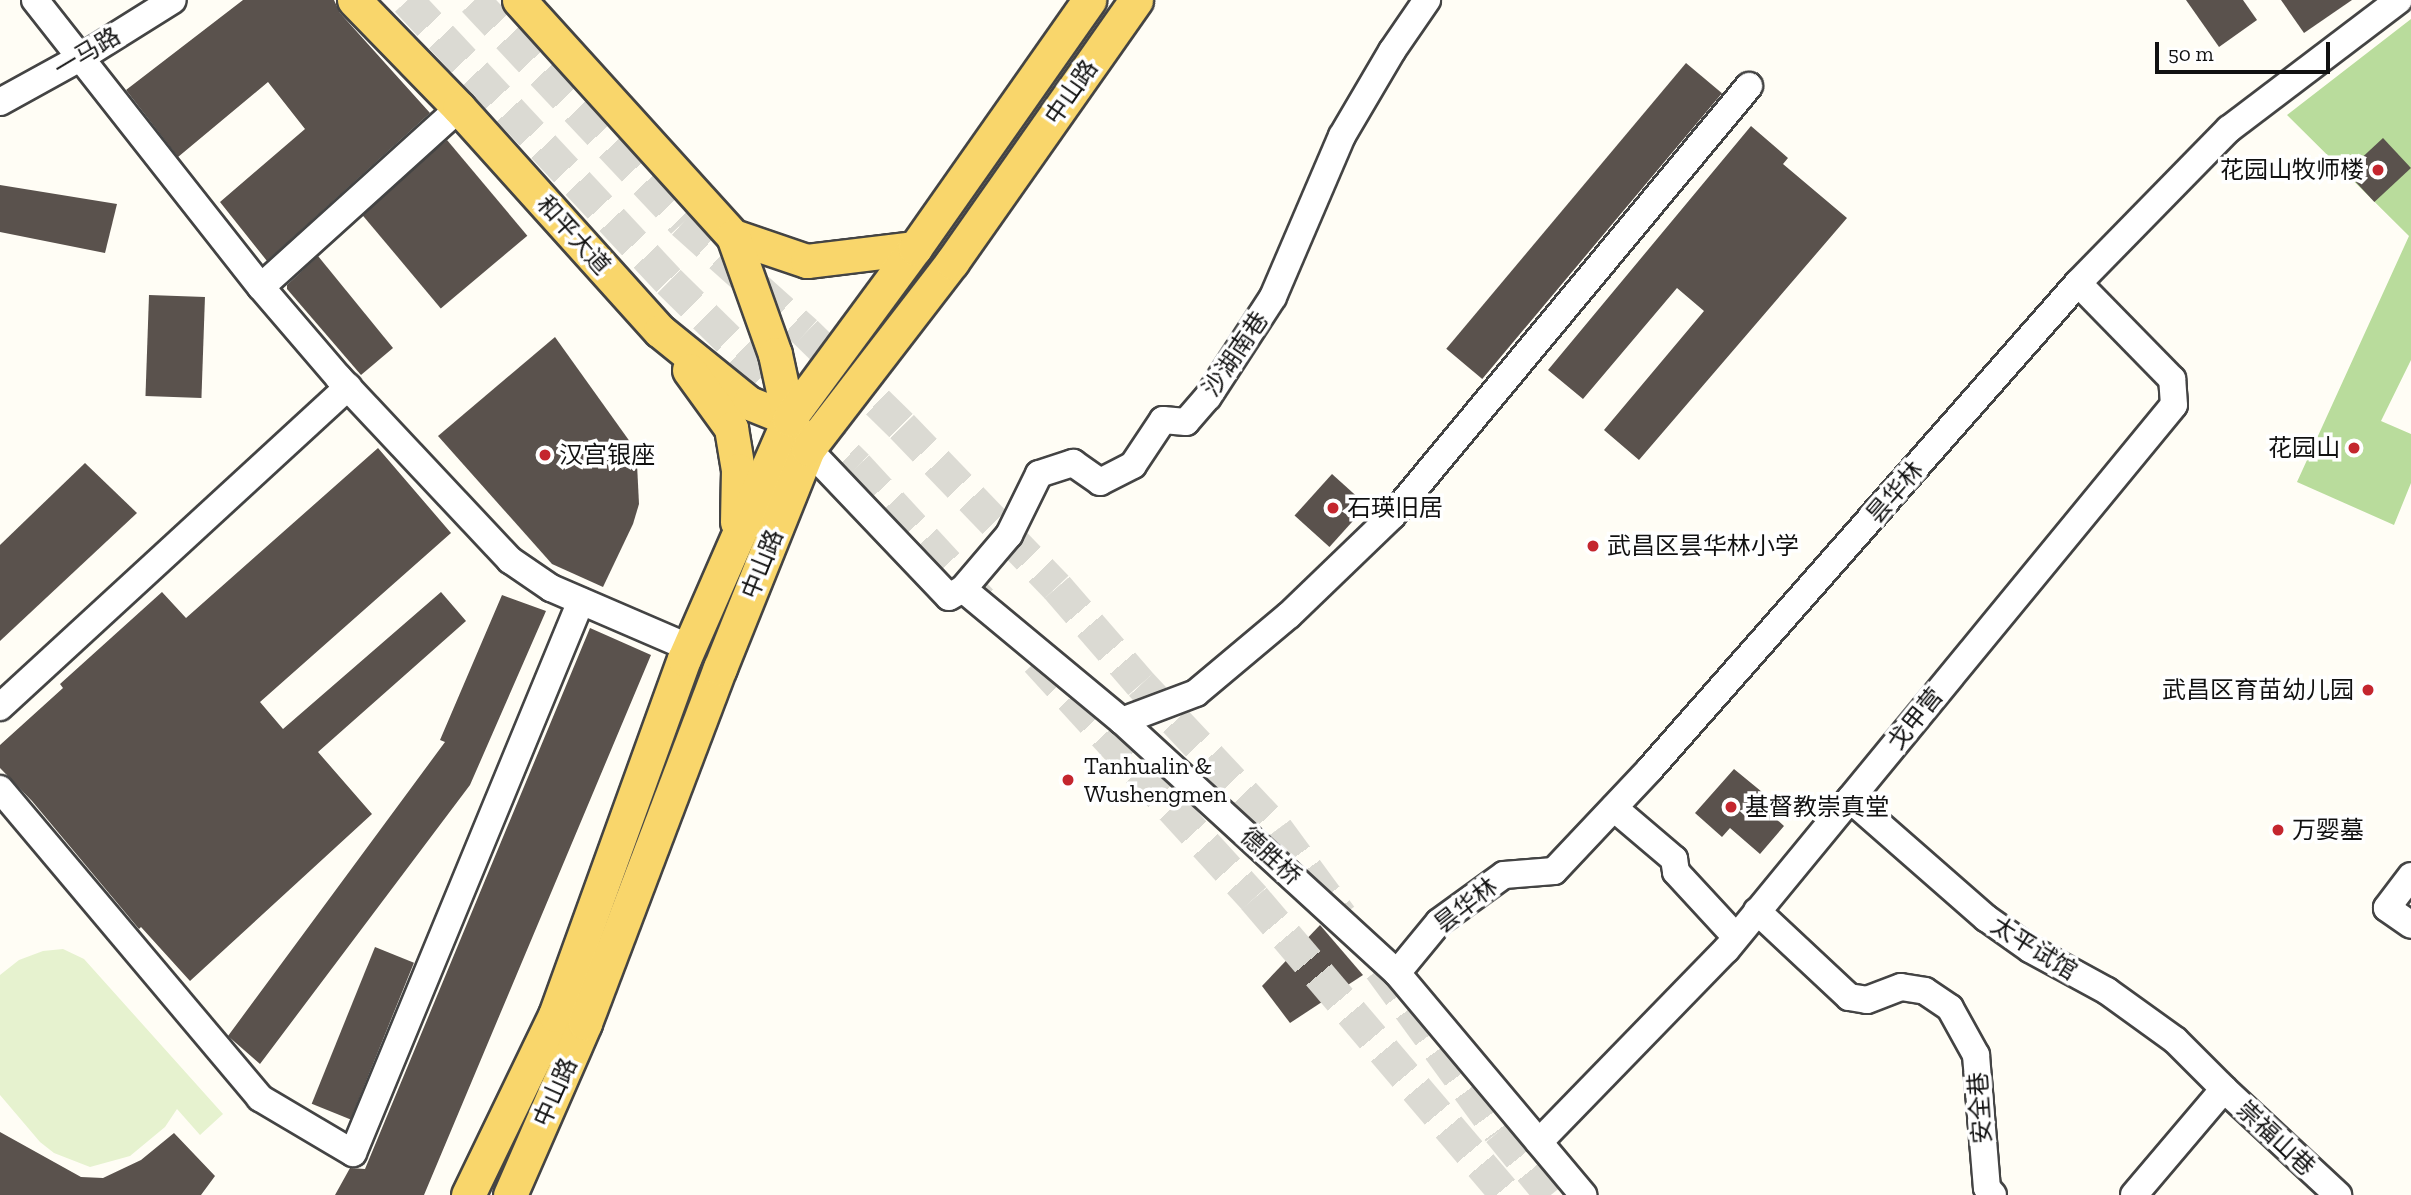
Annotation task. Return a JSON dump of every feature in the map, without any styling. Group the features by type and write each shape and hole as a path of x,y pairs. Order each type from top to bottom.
{"main road":[{"name":"和平大道","path":"354,0 459,108 660,331 749,403 789,419"},
{"path":"519,0 733,236 775,354 789,419 808,449"},
{"name":"中山路","path":"468,1195 555,1015 688,648 789,419 915,248 1089,0"},
{"name":"中山路","path":"510,1195 585,1023 720,668 808,449 952,262 1136,0"},
{"path":"733,236 807,261 915,248"},
{"path":"660,331 732,428 738,470 737,537"}],"street":[{"path":"35,0 261,287 348,387 510,560 530,576 688,648"},
{"name":"一马路","path":"0,102 82,57 173,0"},
{"name":"沙湖南巷","path":"963,589 1009,535 1039,474 1073,463 1100,482 1133,465 1163,420 1186,422 1208,397 1273,297 1342,136 1392,51 1427,0"},
{"name":"昙华林","path":"1397,973 1438,922 1504,875 1554,871 1614,808 2078,283 2229,129 2399,0"},
{"path":"1122,721 1196,693 1289,615 1392,516 1749,86"},
{"path":"261,287 459,108"},
{"name":"戈甲营","path":"1539,1142 1736,937 2174,405 2172,379 2078,283"},
{"path":"0,707 348,387"},
{"name":"德胜桥","path":"808,449 949,597 963,589 1122,721 1397,973 1583,1195"},
{"path":"0,789 260,1098 353,1153 581,601"},
{"name":"太平试馆","path":"1850,799 1986,918 2030,949 2107,991 2175,1040 2224,1089"},
{"path":"1614,808 1674,859 1676,872 1736,937"},
{"path":"2411,876 2387,908 2411,925"},
{"name":"安全巷","path":"1757,911 1849,997 1867,1000 1901,987 1925,991 1950,1008 1976,1055 1987,1188 1993,1195"},
{"name":"崇福山巷","path":"2134,1195 2224,1089 2338,1195"}],"green space":[{"path":"2411,19 2411,360 2381,421 2411,434 2411,483 2394,525 2297,482 2409,236 2287,115"},
{"path":"63,949 84,959 223,1114 200,1135 177,1109 165,1127 130,1156 90,1167 54,1153 40,1142 0,1095 0,975 19,960 43,951"}],"building":[{"path":"243,0 334,0 340,13 430,113 267,261 220,202 305,129 268,82 178,157 126,90"},
{"path":"2186,0 2243,0 2257,20 2219,47"},
{"path":"2281,0 2352,0 2304,33"},
{"path":"1686,63 1722,93 1482,379 1446,349"},
{"path":"1751,126 1788,158 1783,164 1847,218 1639,460 1604,430 1704,311 1677,288 1583,399 1548,370"},
{"name":"花园山牧师楼","path":"2383,138 2411,168 2374,202 2346,172"},
{"path":"447,140 527,236 441,308 360,213"},
{"path":"0,185 117,204 105,253 0,232"},
{"path":"318,256 393,348 361,375 287,289 287,285"},
{"path":"149,295 205,297 201,398 145,396"},
{"name":"汉宫银座","path":"555,337 633,446 637,464 639,504 633,524 603,587 552,564 438,436"},
{"path":"378,448 451,533 260,702 283,729 441,592 466,621 318,752 372,814 190,981 141,927 139,929 32,801 0,768 0,745 63,688 60,684 162,592 186,618"},
{"path":"85,463 137,513 0,641 0,545"},
{"name":"石瑛旧居","path":"1332,474 1367,505 1329,547 1295,516"},
{"path":"502,595 546,611 470,785 260,1064 228,1036 445,742 440,740"},
{"path":"590,628 651,655 424,1195 335,1195 350,1168 365,1169"},
{"name":"基督教崇真堂","path":"1734,769 1762,792 1755,800 1784,826 1760,854 1730,828 1722,837 1695,813"},
{"path":"1320,925 1363,975 1290,1023 1262,986"},
{"path":"375,947 414,963 351,1119 312,1104"},
{"path":"0,1132 81,1177 103,1178 141,1160 174,1133 215,1176 201,1195 0,1195"}],"tunnel":[{"path":"407,0 669,281 857,466 988,608"},
{"path":"474,0 683,222 806,332 902,426 1057,587 1141,684 1277,829 1341,916"},
{"path":"1037,660 1254,898 1507,1195"},
{"path":"1380,968 1499,1131 1551,1195"}],"place":[{"name":"花园山牧师楼","path":"2378,170"},
{"name":"花园山","path":"2354,448"},
{"name":"汉宫银座","path":"545,455"},
{"name":"石瑛旧居","path":"1333,508"},
{"name":"武昌区昙华林小学","path":"1593,546"},
{"name":"武昌区育苗幼儿园","path":"2368,690"},
{"name":"Tanhualin & Wushengmen","path":"1068,780"},
{"name":"基督教崇真堂","path":"1731,807"},
{"name":"万婴墓","path":"2278,830"}]}
